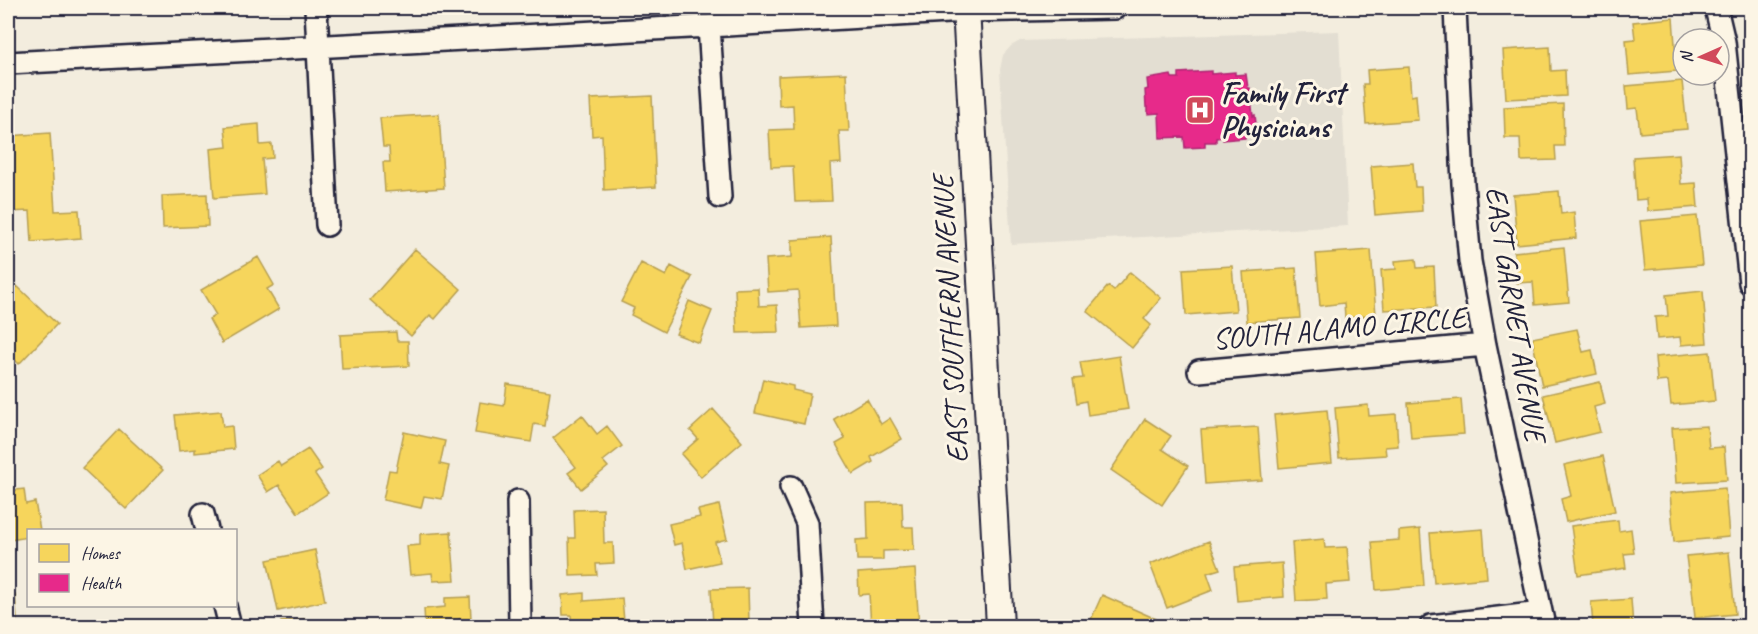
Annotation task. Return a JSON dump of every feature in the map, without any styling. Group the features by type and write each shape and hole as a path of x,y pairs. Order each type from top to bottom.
{"main road":[{"name":"EAST SOUTHERN AVENUE","path":"966,9 1000,627"}],"street":[{"path":"316,8 327,225"},
{"path":"8,63 710,26 966,9 1115,8"},
{"name":"EAST GARNET AVENUE","path":"1455,8 1463,184 1470,261 1485,345 1543,620"},
{"path":"1716,8 1724,42 1750,284"},
{"path":"710,26 720,197"},
{"name":"SOUTH ALAMO CIRCLE","path":"1199,371 1485,345"},
{"path":"791,487 807,523 813,627"},
{"path":"518,501 520,627"},
{"path":"225,607 230,627"},
{"path":"1431,627 1543,620"}],"shaded area":[{"path":"1339,31 1348,226 1011,244 1000,70 1003,55 1011,46 1020,41"}],"building: Homes":[{"path":"1673,18 1671,72 1629,75 1626,40 1635,39 1633,22"},
{"path":"1550,47 1551,71 1565,70 1566,96 1506,99 1503,50"},
{"path":"1409,67 1411,96 1416,95 1418,120 1366,124 1363,84 1368,84 1367,70"},
{"path":"846,73 849,131 839,131 841,163 830,164 832,201 795,202 793,166 771,167 769,130 794,129 793,105 779,106 778,76"},
{"path":"1671,82 1671,87 1683,87 1687,129 1640,133 1637,108 1628,109 1626,86"},
{"path":"652,96 656,187 604,190 602,135 592,136 590,99"},
{"path":"1563,104 1564,146 1555,146 1556,160 1521,161 1520,138 1505,138 1504,107"},
{"path":"439,114 444,188 385,192 383,162 390,162 389,147 383,147 380,118"},
{"path":"259,124 260,145 272,144 273,158 262,159 265,194 214,198 210,149 227,147 225,127"},
{"path":"50,133 55,211 79,210 81,238 32,242 30,211 8,212 8,136"},
{"path":"1679,154 1681,184 1696,183 1698,207 1648,211 1647,199 1636,200 1633,157"},
{"path":"1413,163 1415,187 1421,187 1422,211 1375,215 1371,166"},
{"path":"1559,191 1561,214 1574,212 1576,238 1517,244 1513,195"},
{"path":"207,194 208,226 163,228 162,196"},
{"path":"1697,216 1702,265 1645,270 1640,221"},
{"path":"831,237 836,326 801,328 798,290 768,292 766,259 792,257 792,240"},
{"path":"1564,247 1569,302 1535,305 1533,282 1517,283 1514,252"},
{"path":"415,249 461,289 435,319 430,315 411,336 370,300"},
{"path":"1371,250 1376,315 1345,318 1344,303 1320,306 1316,254"},
{"path":"258,257 274,285 267,289 279,309 222,343 209,319 216,315 201,290"},
{"path":"1416,259 1417,268 1434,267 1436,307 1384,310 1381,270 1396,269 1395,261"},
{"path":"641,263 666,276 671,266 692,277 664,332 631,315 634,308 621,302"},
{"path":"1232,266 1236,311 1186,315 1183,269"},
{"path":"1296,268 1300,318 1247,322 1243,272"},
{"path":"1130,272 1161,298 1144,319 1151,325 1132,348 1087,311 1108,286 1114,291"},
{"path":"17,286 57,324 19,364 8,353 8,297"},
{"path":"758,288 759,306 777,305 779,332 737,333 735,289"},
{"path":"1703,291 1707,343 1681,345 1680,337 1657,339 1655,317 1668,316 1666,295"},
{"path":"689,301 712,311 699,343 676,334"},
{"path":"1577,329 1583,352 1592,350 1597,374 1542,386 1532,338"},
{"path":"396,332 397,341 408,341 409,366 342,369 340,335"},
{"path":"1710,352 1715,401 1671,405 1668,381 1657,382 1655,357"},
{"path":"1119,356 1128,409 1088,415 1086,401 1077,403 1073,379 1083,378 1080,362"},
{"path":"763,379 793,386 793,390 810,394 804,424 755,413"},
{"path":"1600,382 1605,404 1594,407 1600,432 1555,443 1543,395"},
{"path":"507,384 550,391 545,426 534,424 531,442 475,433 480,402 504,406"},
{"path":"867,399 881,424 890,418 902,439 871,457 873,462 853,474 836,444 845,439 834,419"},
{"path":"1461,399 1464,434 1411,438 1408,403"},
{"path":"1368,405 1369,416 1396,414 1398,446 1385,447 1386,455 1339,458 1335,408"},
{"path":"713,409 742,442 701,477 681,454 698,439 690,430"},
{"path":"1327,410 1332,463 1279,468 1274,415"},
{"path":"221,411 223,427 232,426 234,449 195,453 195,449 179,451 175,415"},
{"path":"582,415 597,434 607,426 622,446 603,461 608,467 581,489 568,473 576,467 553,438"},
{"path":"1145,419 1171,436 1162,449 1188,466 1162,505 1111,470"},
{"path":"1707,426 1709,448 1724,447 1727,480 1676,483 1672,428"},
{"path":"1258,427 1262,480 1205,484 1201,430"},
{"path":"119,429 163,470 126,509 82,468"},
{"path":"404,432 445,441 440,464 449,466 442,499 424,496 421,508 383,500 389,470 396,471"},
{"path":"308,449 322,469 315,474 328,493 298,513 279,485 268,492 257,475 278,461 281,466"},
{"path":"1603,456 1615,511 1566,522 1561,499 1571,496 1564,465"},
{"path":"1725,488 1729,537 1674,542 1670,493"},
{"path":"24,489 26,504 35,502 40,529 27,529 27,537 10,540 11,548 8,549 8,491"},
{"path":"902,502 903,527 913,527 914,550 883,551 883,560 857,560 856,540 868,539 867,503"},
{"path":"719,505 727,539 715,542 720,562 687,569 682,543 674,545 669,524 700,517 698,510"},
{"path":"603,509 604,543 613,543 614,563 596,564 597,575 570,576 569,538 575,538 574,510"},
{"path":"1618,520 1619,531 1631,529 1634,553 1624,554 1626,568 1578,575 1571,526"},
{"path":"1420,529 1424,586 1376,590 1372,542 1399,540 1399,531"},
{"path":"1483,529 1487,578 1434,583 1430,533"},
{"path":"451,532 455,580 433,581 432,573 410,575 407,546 420,545 420,534"},
{"path":"1324,539 1325,548 1347,547 1350,582 1326,584 1327,599 1296,601 1292,542"},
{"path":"1209,541 1220,569 1207,573 1213,590 1167,608 1150,564"},
{"path":"315,550 325,601 278,611 267,560"},
{"path":"1729,552 1735,614 1695,618 1686,556"},
{"path":"1282,563 1284,597 1237,601 1234,567"},
{"path":"915,569 919,626 871,626 869,594 859,595 858,573"},
{"path":"748,588 749,622 758,621 758,626 713,626 711,589"},
{"path":"584,593 584,601 622,598 624,621 609,623 610,626 572,626 571,615 563,615 562,595"},
{"path":"15,595 17,619 8,620 8,596"},
{"path":"1102,595 1156,619 1153,626 1094,626 1089,624"},
{"path":"470,597 471,619 459,619 460,626 425,626 424,609 445,607 445,598"},
{"path":"1631,599 1633,626 1593,626 1591,602"},
{"path":"304,619 305,625 330,621 331,626 282,626 281,622"}],"building: Health":[{"name":"Family First Physicians","path":"1211,71 1211,74 1235,72 1235,75 1246,74 1257,132 1245,133 1245,138 1223,140 1223,137 1216,138 1216,142 1205,142 1205,147 1185,148 1184,137 1160,138 1159,113 1148,114 1148,107 1146,107 1147,79 1171,75 1172,78 1179,78 1179,73"}],"place":[{"name":"Family First Physicians","path":"1200,110"}]}
